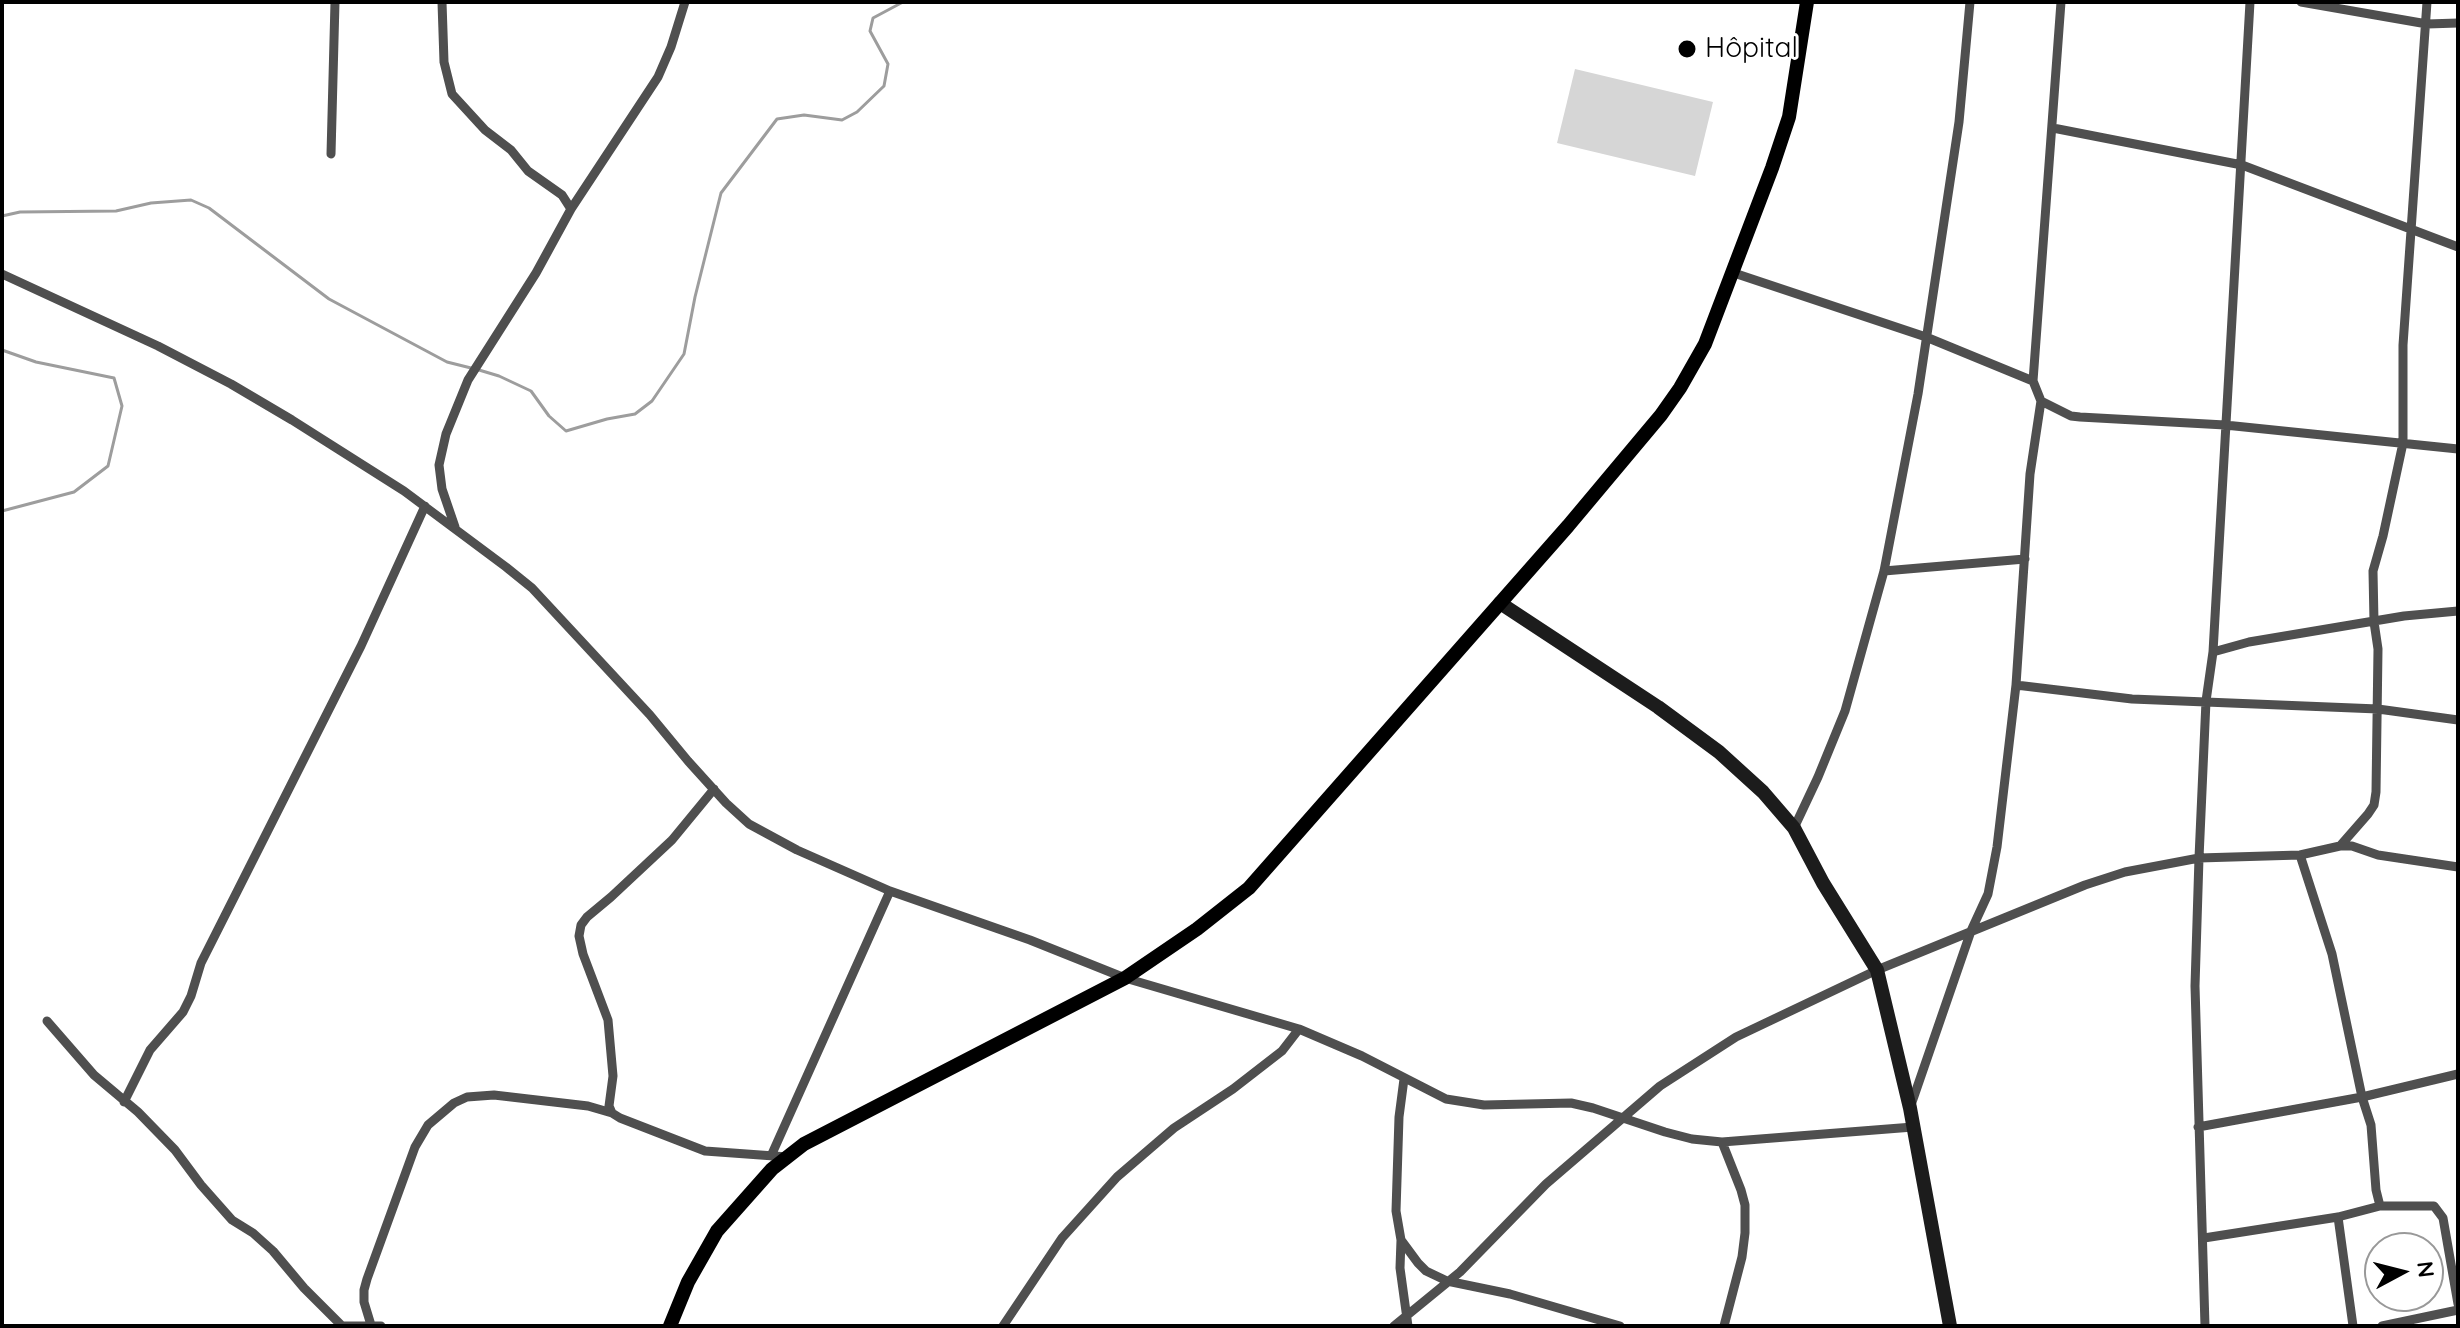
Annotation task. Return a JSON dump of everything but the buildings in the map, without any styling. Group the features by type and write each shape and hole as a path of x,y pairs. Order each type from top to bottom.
{"main road":[{"path":"670,1326 688,1282 717,1231 772,1169 804,1144 851,1118 1125,978 1197,929 1249,888 1500,603 1661,415 1705,344 1789,117 1807,2"},
{"path":"1500,603 1658,707 1719,752 1763,792 1794,828 1823,883 1877,970 1910,1108 1950,1326"}],"street":[{"path":"331,154 335,2"},
{"path":"442,2 444,62 452,94 485,130 511,150 528,171 562,195 571,209"},
{"path":"455,529 442,489 439,465 446,434 468,380 528,287 571,209 658,77 685,2"},
{"path":"1794,828 1845,711 1884,571 1926,337 1959,122 1970,2"},
{"path":"1910,1108 1992,878 2016,685 2030,474 2041,401 2033,381 2061,2"},
{"path":"2205,1326 2195,986 2199,858 2250,2"},
{"path":"2301,2 2427,24 2458,23"},
{"path":"2340,846 2374,805 2378,649 2373,571 2403,443 2403,345 2427,2"},
{"path":"2053,128 2242,165 2458,247"},
{"path":"1731,272 1926,337 2033,381"},
{"path":"2,274 158,346 231,384 425,506 506,567 550,606 749,824 890,891 1030,940 1125,978 1299,1029 1362,1056 1446,1099 1484,1105 1571,1103 1692,1139 1722,1142 1913,1127"},
{"path":"2041,401 2071,416 2225,425 2458,449"},
{"path":"124,1102 150,1050 183,1012 201,963 361,646 425,506"},
{"path":"1884,571 2025,559"},
{"path":"2213,652 2249,642 2414,615 2458,611"},
{"path":"2016,685 2132,699 2378,709 2458,720"},
{"path":"612,1113 609,1106 613,1076 608,1020 583,954 579,936 581,925 672,840 714,789"},
{"path":"1394,1326 1460,1272 1546,1184 1619,1118 1687,1066 1736,1037 1877,970 2085,885 2125,872 2199,858 2300,855 2352,846 2378,855 2458,867"},
{"path":"2300,855 2332,954 2362,1097 2371,1125 2380,1206"},
{"path":"771,1156 890,891"},
{"path":"47,1021 94,1075 138,1112 175,1150 232,1220 273,1251 342,1326 376,1325 364,1302 364,1290 415,1147 428,1125 454,1103 467,1097 494,1095 588,1106 705,1151 788,1157"},
{"path":"1003,1326 1062,1238 1117,1177 1174,1128 1274,1058 1299,1029"},
{"path":"2198,1127 2362,1097 2458,1074"},
{"path":"1404,1079 1398,1129 1397,1197 1400,1268 1408,1326"},
{"path":"1722,1142 1745,1205 1742,1257 1724,1326"},
{"path":"2204,1238 2338,1217 2380,1206 2434,1206 2443,1218 2458,1307 2382,1326"},
{"path":"2338,1217 2353,1326"},
{"path":"1401,1240 1426,1271 1447,1281 1510,1294 1620,1326"}],"shaded area":[{"path":"1575,69 1713,102 1695,176 1557,143"}],"waterway":[{"path":"479,370 531,391 549,416 566,431 635,414 652,401 684,354 721,193 777,119 804,115 842,120 857,112 884,86 888,64 870,31 873,18 903,2"},
{"path":"2,216 20,212 116,211 151,203 191,200 209,208 329,299 447,362 471,368"},
{"path":"2,350 36,362 114,378 122,406 108,466 74,492 2,511"}],"place":[{"name":"Hôpital","path":"1687,49"}]}
